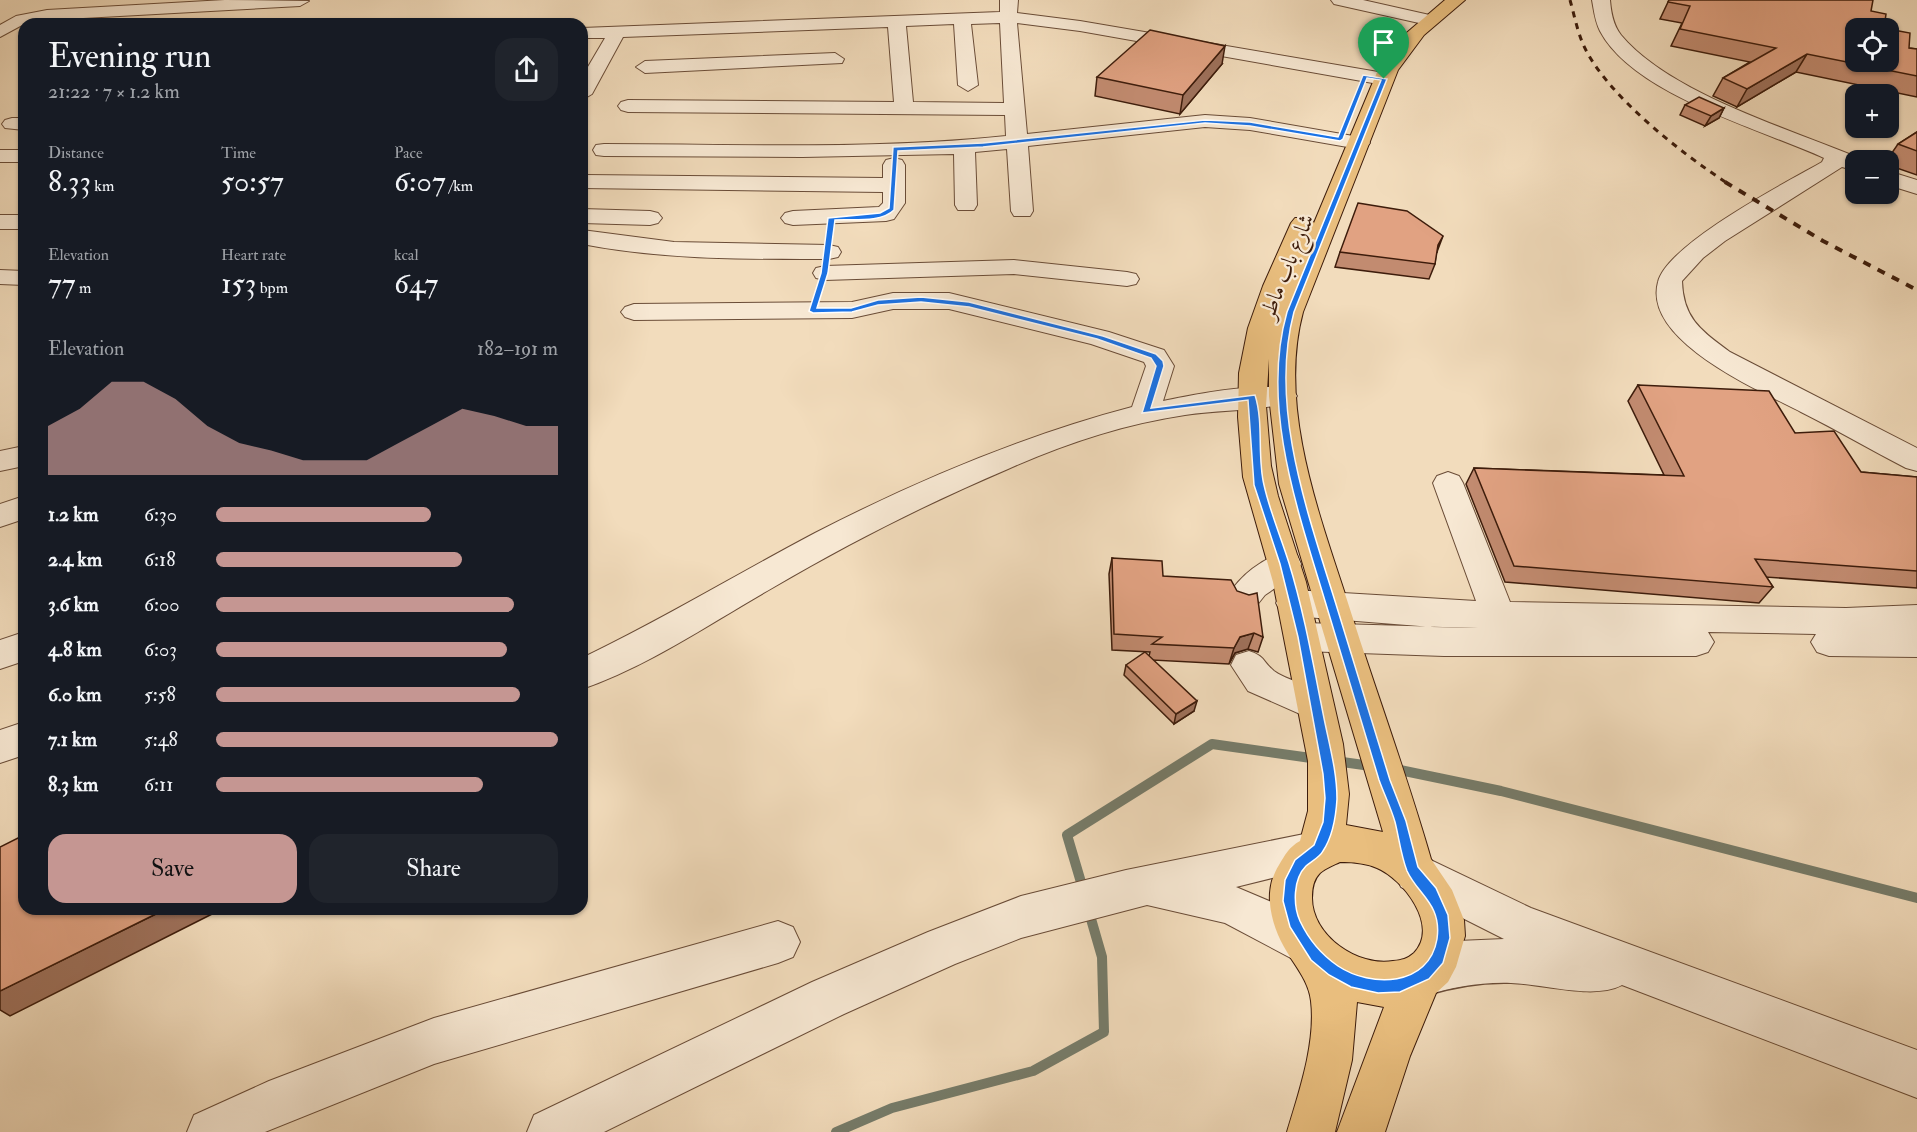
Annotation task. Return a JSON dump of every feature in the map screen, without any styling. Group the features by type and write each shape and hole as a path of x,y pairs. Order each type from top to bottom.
{"main road":[{"name":"شارع باب ماطر","path":"1415,871 1294,484 1283,396 1282,341 1349,141 1375,77 1396,55 1425,12 1456,0"},
{"name":"شارع باب ماطر","path":"1316,850 1329,822 1329,774 1303,637 1285,564 1259,485 1252,397 1260,330 1272,293 1349,141"},
{"path":"1311,1132 1330,1056 1333,991 1294,923 1289,901 1291,880 1300,864 1316,850 1336,843 1355,843 1395,856 1415,871 1435,900 1441,915 1444,938 1438,958 1422,977 1387,1056 1362,1132"},
{"path":"1311,950 1334,971 1356,982 1378,987 1400,986 1422,977"}],"street":[{"path":"1340,0 1425,12"},
{"path":"1601,0 1606,25 1613,38 1641,63 1722,109 1845,161"},
{"path":"32,18 46,15 300,1 301,18"},
{"path":"1008,9 1022,211"},
{"path":"588,33 962,20 1008,9 1082,17 1375,77"},
{"path":"962,20 968,86"},
{"path":"0,32 18,22"},
{"path":"897,22 904,108"},
{"path":"833,94 837,25"},
{"path":"588,179 604,150 619,99 645,67 662,31"},
{"path":"590,65 617,33"},
{"path":"645,67 835,59"},
{"path":"763,107 769,63"},
{"path":"588,96 763,107 833,94 904,108 1014,110"},
{"path":"604,150 964,147 1205,121 1250,124 1349,141"},
{"path":"964,147 966,205"},
{"path":"793,219 886,214 894,203 892,185 895,149"},
{"path":"0,156 18,156"},
{"path":"1845,161 1761,205 1696,252 1678,268 1670,281 1670,298 1676,315 1688,331 1725,361 1917,461"},
{"path":"1899,181 1917,187"},
{"path":"588,186 892,185"},
{"path":"588,216 650,218"},
{"path":"813,311 827,263 832,218"},
{"path":"0,222 18,222"},
{"path":"588,238 627,247 827,263 1014,267 1127,279"},
{"path":"634,312 852,310 893,301 949,301 1100,338 1154,356 1159,361 1145,411"},
{"path":"588,671 632,651 820,545 984,466 1075,431 1145,411 1252,397 1283,396"},
{"path":"0,461 18,457"},
{"path":"1448,483 1503,628"},
{"path":"0,516 18,509"},
{"path":"1245,596 1253,586 1285,564"},
{"path":"1293,603 1332,605 1438,628"},
{"path":"1627,629 1917,618"},
{"path":"1303,637 1342,638 1438,628 1627,629 1917,643"},
{"path":"0,655 18,648"},
{"path":"1249,665 1261,681 1316,706"},
{"path":"0,747 18,740"},
{"path":"551,1132 838,993 943,947 1021,917 1134,889 1316,850"},
{"path":"1415,871 1520,925 1917,1074"},
{"path":"1134,889 1229,904 1266,921 1311,950"},
{"path":"211,1132 269,1105 434,1041 778,942"},
{"path":"1422,977 1458,963 1511,961 1647,974"}],"building":[{"path":"1669,0 1873,0 1871,11 1886,14 1885,18 1845,18 1845,62 1807,54 1747,89 1723,78 1776,48 1680,29 1690,6 1668,2"},
{"path":"1150,30 1225,46 1183,95 1097,77"},
{"path":"1899,31 1910,33 1909,48 1917,49 1917,76 1897,72 1899,72"},
{"path":"1699,97 1724,108 1711,116 1685,105"},
{"path":"1917,132 1917,151 1898,144"},
{"path":"1358,203 1407,211 1443,236 1438,245 1435,264 1340,252"},
{"path":"1638,385 1769,391 1795,433 1834,431 1861,472 1917,477 1917,571 1755,559 1773,587 1514,566 1474,468 1684,476"},
{"path":"1112,558 1162,561 1163,576 1231,580 1237,591 1249,595 1257,593 1263,637 1254,633 1240,637 1234,648 1152,644 1162,637 1114,634"},
{"path":"1145,652 1197,701 1176,714 1126,665"},
{"path":"18,838 18,915 154,915 0,991 0,847"}],"waterway":[{"path":"1083,889 1067,835 1212,744 1318,759"},
{"path":"1335,761 1371,766"},
{"path":"1395,769 1501,791 1917,898"},
{"path":"836,1132 892,1108 1033,1071 1104,1032 1102,957 1089,912"}],"railway":[{"path":"1570,0 1583,44 1608,83 1667,139 1727,183"},
{"path":"1725,182 1823,241 1917,290"}],"route":[{"path":"1365,76 1384,79 1290,312 1282,341 1283,396 1294,484 1413,869 1432,893 1441,915 1444,938 1438,958 1424,975 1400,986 1378,987 1356,982 1334,971 1315,956 1294,923 1289,901 1291,880 1300,864 1318,849 1329,822 1331,798 1329,774 1303,637 1285,564 1259,485 1252,397 1145,411 1160,366 1154,356 1100,338 969,304 921,299 878,302 852,310 813,311 825,273 832,218 886,214 892,208 895,149 964,147 1205,121 1250,124 1340,139 1365,76"}]}
